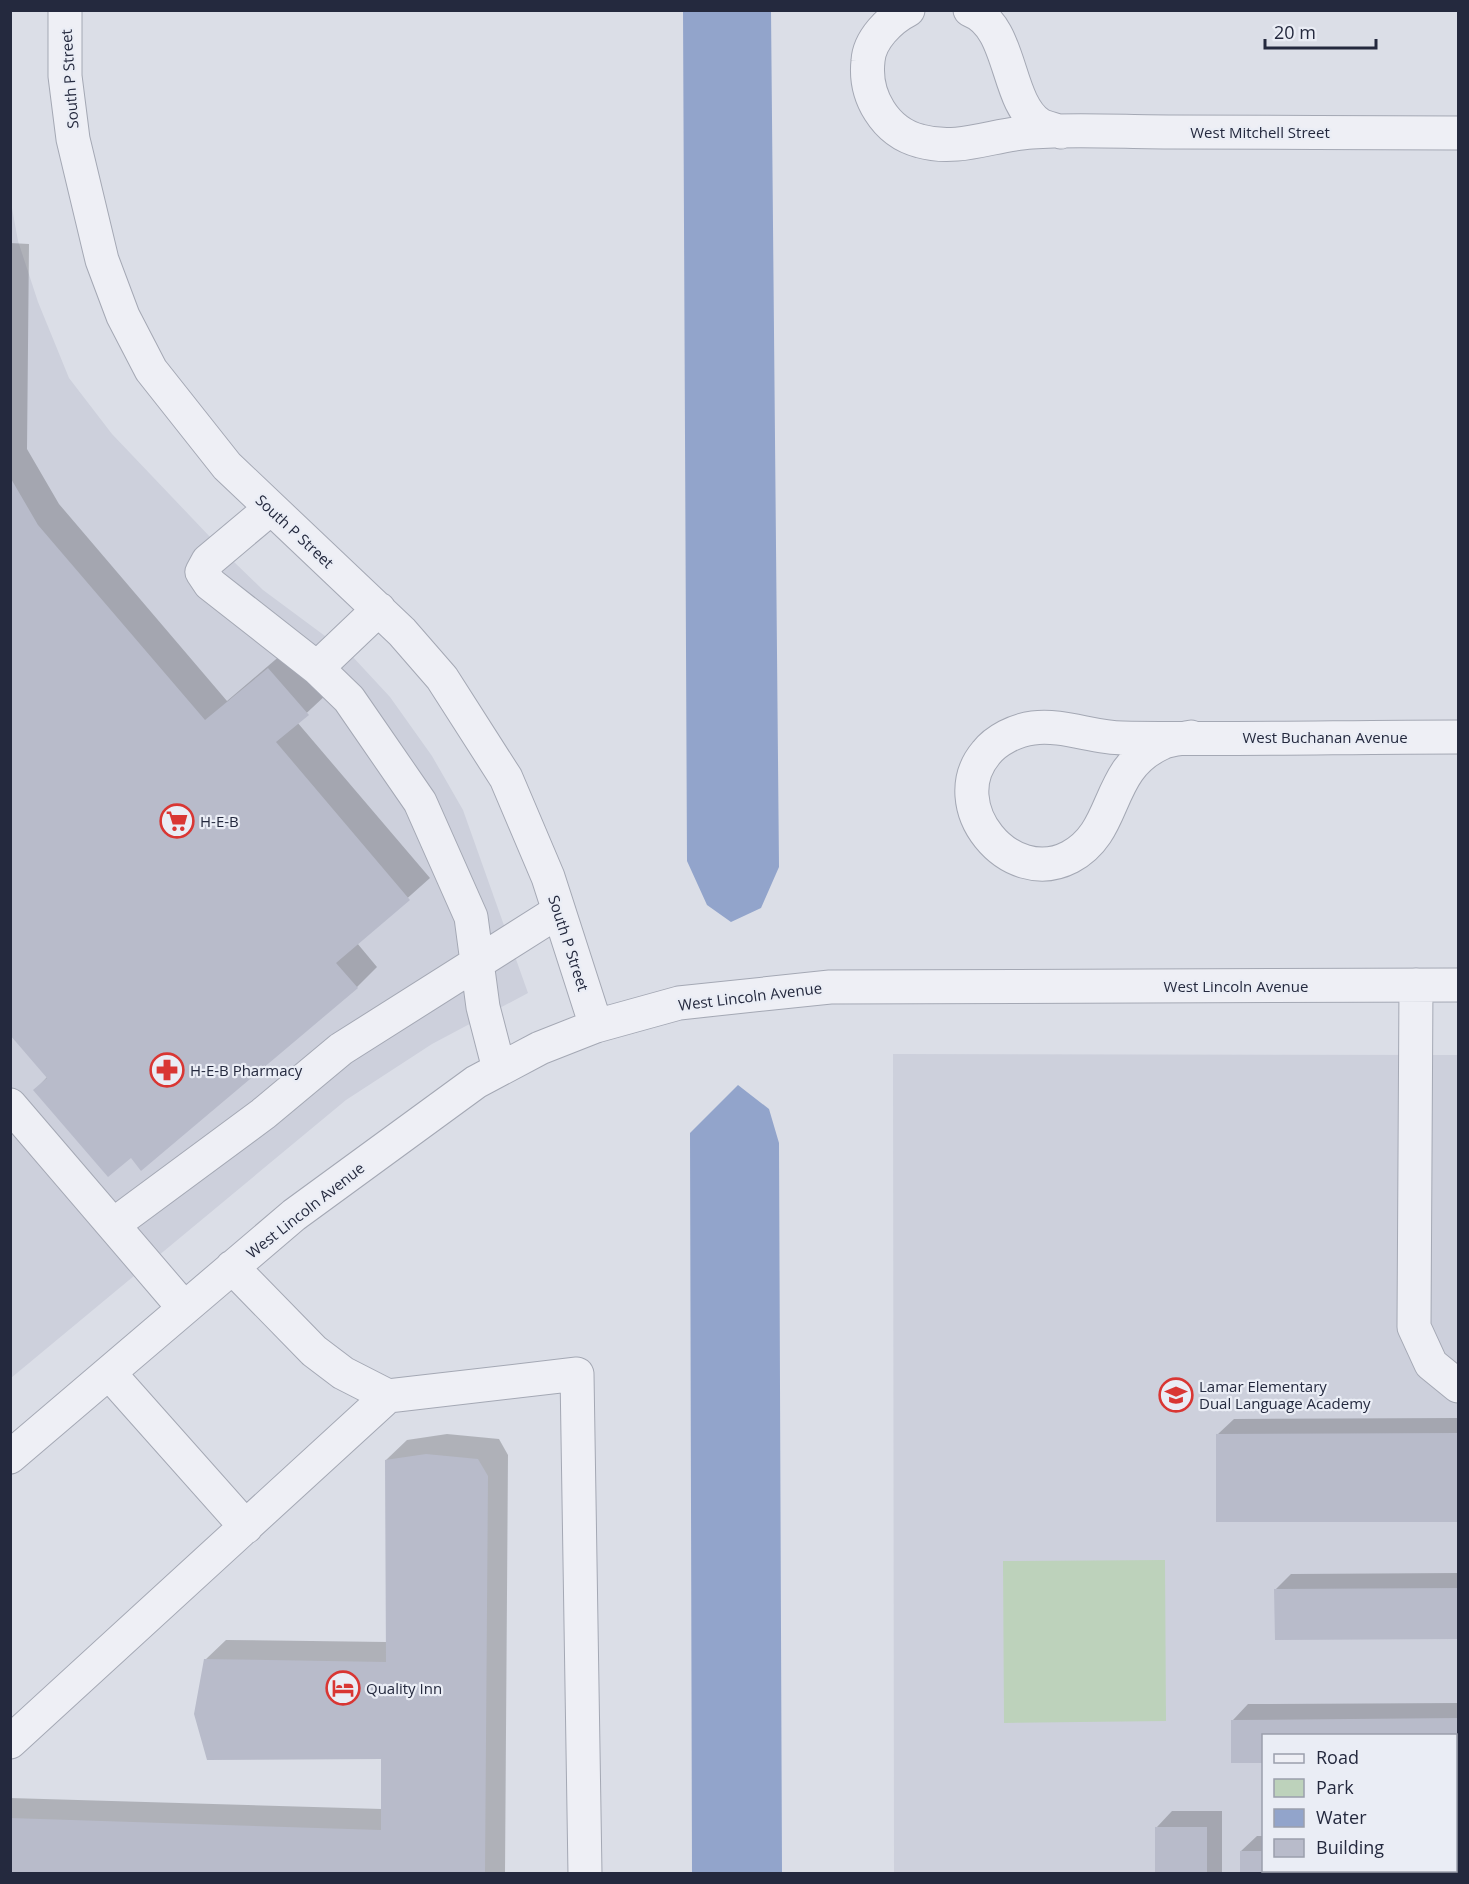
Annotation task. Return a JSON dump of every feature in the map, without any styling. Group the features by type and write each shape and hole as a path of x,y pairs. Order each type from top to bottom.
{"street":[{"name":"South P Street","path":"65,10 65,76 73,139 102,260 123,316 151,370 227,466 379,609 442,678 506,778 548,877 596,1026"},
{"name":"West Mitchell Street","path":"908,10 897,16 879,34 868,59 870,92 877,109 894,129 919,141 947,145 1031,132 1458,133"},
{"path":"970,10 976,13 993,32 1006,56 1024,105 1039,124 1061,132"},
{"path":"271,508 208,561 202,572 210,584 317,668 349,699 420,802 471,917 476,963 498,1069"},
{"path":"317,668 379,609"},
{"path":"1032,728 1063,729 1120,738 1191,737 1162,742 1139,755 1123,775 1103,823 1089,843 1069,858 1045,863 1019,860 998,848 981,827 972,803 975,777 985,754 1005,736 1032,728"},
{"name":"West Buchanan Avenue","path":"1191,737 1458,737"},
{"path":"113,1225 263,1114 341,1049 559,911"},
{"path":"1416,985 1414,1327 1431,1364 1458,1386"},
{"name":"West Lincoln Avenue","path":"10,1457 294,1215 476,1082 540,1047 596,1026 679,1003 830,987 1458,985"},
{"path":"10,1105 184,1308"},
{"path":"232,1267 314,1351 343,1373 388,1396 577,1374 585,1874"},
{"path":"109,1373 246,1527"},
{"path":"10,1742 388,1396"}],"shaded area":[{"path":"10,197 18,241 38,302 69,378 112,434 232,560 263,590 352,656 390,697 432,756 463,810 528,993 432,1044 346,1100 11,1378"},
{"name":"Lamar Elementary Dual Language Academy","path":"893,1054 1458,1055 1458,1873 894,1873"}],"green space":[{"path":"1165,1560 1166,1721 1004,1723 1003,1561"}],"water":[{"path":"683,11 771,11 779,867 761,908 731,922 707,905 687,861"},
{"path":"738,1085 769,1109 779,1143 782,1873 692,1873 690,1133"}],"building":[{"name":"H-E-B","path":"10,477 38,525 205,720 268,668 309,715 276,742 410,900 336,963 358,988 141,1171 131,1158 108,1177 33,1090 47,1078 10,1035"},
{"path":"1458,1433 1458,1522 1216,1522 1216,1434"},
{"name":"Quality Inn","path":"426,1454 478,1459 488,1476 485,1874 10,1874 10,1818 381,1830 381,1759 207,1760 194,1714 204,1659 386,1662 385,1460"},
{"path":"1458,1588 1458,1639 1275,1640 1274,1589"},
{"path":"1458,1718 1458,1762 1457,1734 1262,1734 1262,1763 1231,1763 1231,1720"},
{"path":"1155,1827 1207,1827 1207,1874 1155,1874"},
{"path":"1240,1851 1262,1851 1262,1872 1457,1872 1458,1851 1458,1874 1240,1874"}],"place":[{"name":"H-E-B","path":"177,821"},
{"name":"H-E-B Pharmacy","path":"167,1070"},
{"name":"Lamar Elementary Dual Language Academy","path":"1176,1395"},
{"name":"Quality Inn","path":"343,1688"}]}
